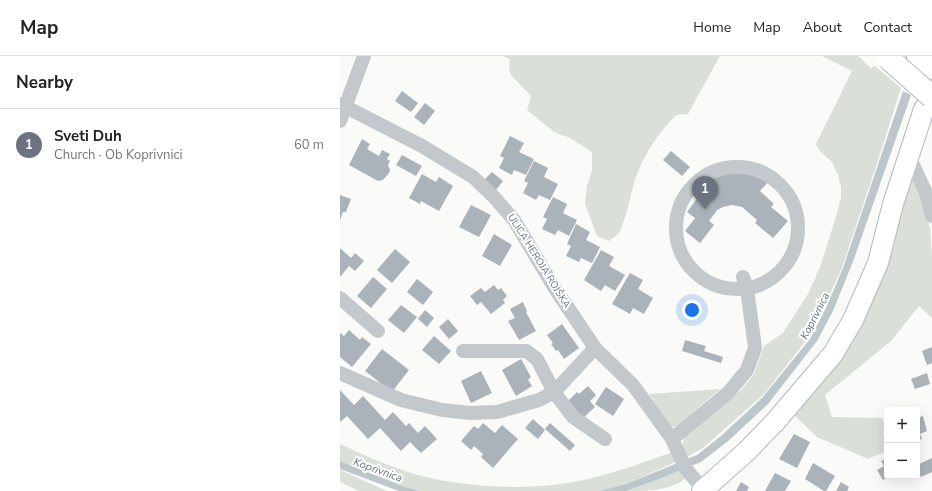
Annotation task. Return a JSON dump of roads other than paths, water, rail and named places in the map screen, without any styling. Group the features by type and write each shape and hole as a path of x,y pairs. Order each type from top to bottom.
{"highway":[{"path":"918,56 932,68"},
{"path":"887,57 928,103"}],"street":[{"path":"340,122 342,106 364,56"},
{"path":"704,491 764,433 833,354 853,320 878,263 893,204 928,103"},
{"name":"ULICA HEROJA ROJŠKA","path":"342,106 422,146 473,177 494,197 514,220 554,287 595,348 633,385 674,444 686,469 704,491"},
{"path":"909,156 926,193 932,216"},
{"path":"728,168 752,169 774,179 790,197 798,219 797,243 787,265 769,281 745,283 723,288 701,278 685,260 676,238 678,214 688,192 706,176 728,168"},
{"path":"674,444 728,393 747,370 755,348 745,283"},
{"path":"340,298 378,330"},
{"path":"340,373 400,400 442,410 470,413 497,412 539,400 554,392 595,348"},
{"path":"463,351 526,351 537,359 554,392 573,418 605,439"}],"place":[{"name":"Sveti Duh","path":"705,209"}],"water label":[{"name":"Koprivnica","path":"815,316"},
{"name":"Koprivnica","path":"378,470"}]}
